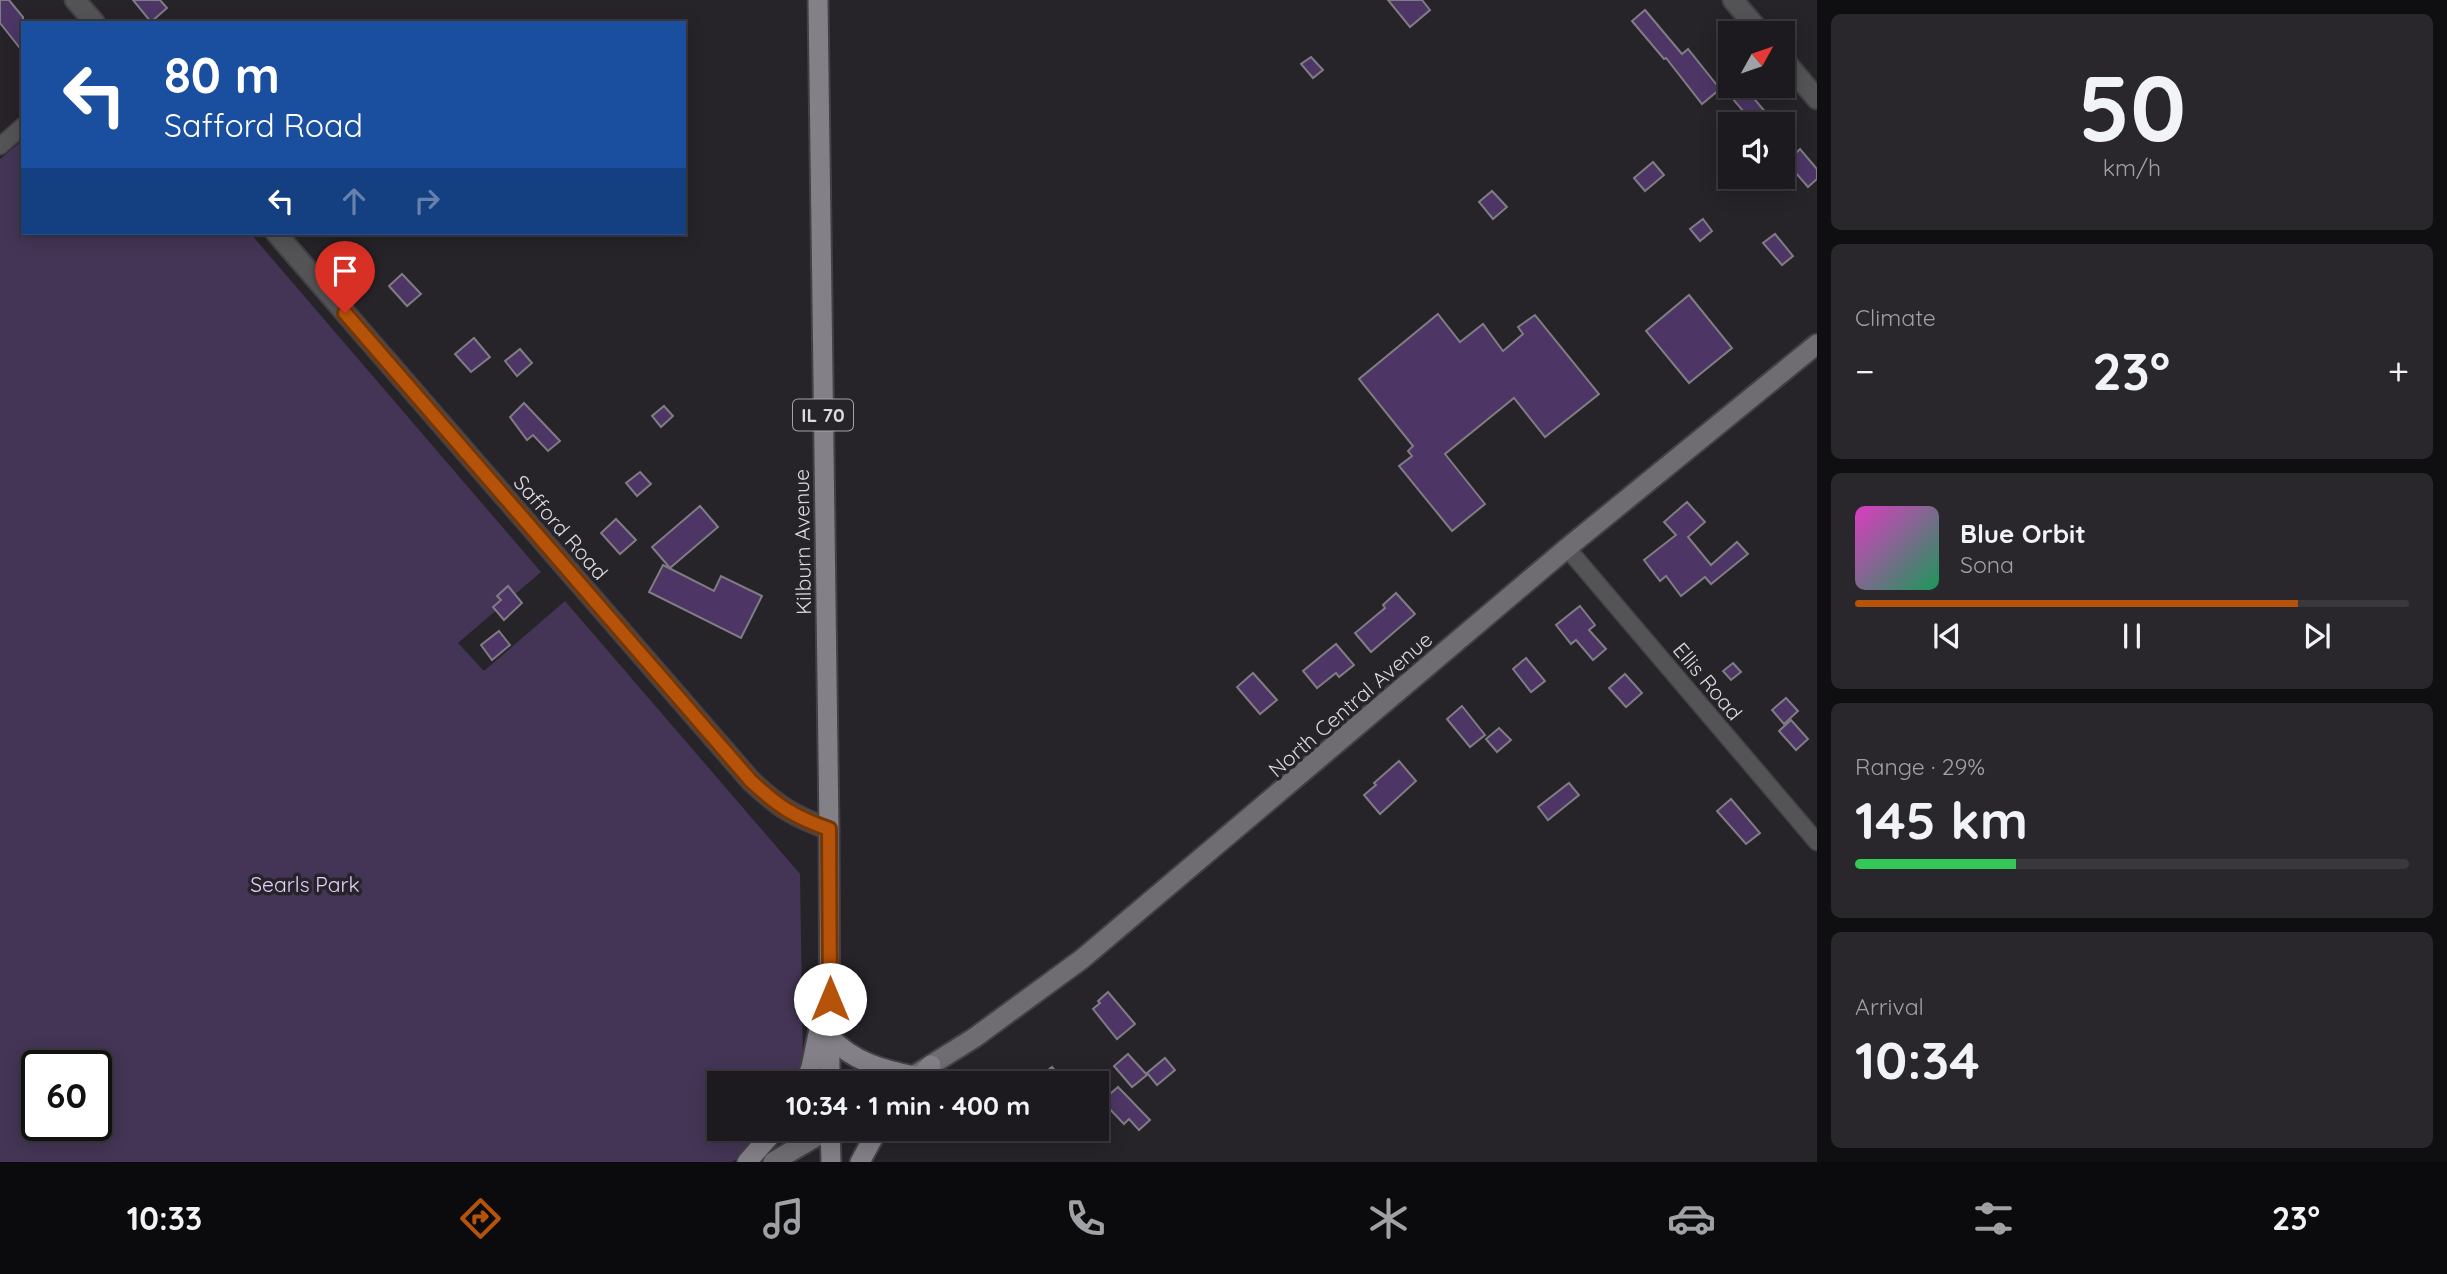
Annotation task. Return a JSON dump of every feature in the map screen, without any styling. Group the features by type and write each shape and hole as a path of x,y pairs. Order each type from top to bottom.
{"main road":[{"name":"Kilburn Avenue","path":"818,0 830,1071"},
{"name":"North Central Avenue","path":"924,1071 1082,959 1567,548 1817,344"},
{"path":"810,1071 830,980"},
{"path":"830,1037 854,1058 888,1071"},
{"path":"747,1162 765,1141"},
{"path":"773,1162 809,1141"},
{"path":"830,1141 831,1162"},
{"path":"860,1162 871,1141"}],"street":[{"path":"75,0 93,21"},
{"path":"1733,0 1751,21"},
{"path":"1796,74 1817,99"},
{"path":"0,146 21,128"},
{"name":"Safford Road","path":"278,235 751,781 773,802 797,817 829,829"},
{"name":"Ellis Road","path":"1567,548 1817,842"}],"green space":[{"name":"Searls Park","path":"21,142 21,235 252,235 541,572 458,643 484,671 565,601 800,874 803,1067 802,1071 707,1071 707,1141 759,1141 732,1162 0,1162 0,159"}],"building":[{"path":"0,0 9,0 23,17 21,49 0,23"},
{"path":"133,0 160,0 167,8 150,21"},
{"path":"1388,0 1422,0 1430,10 1410,27"},
{"path":"1645,10 1682,54 1688,49 1718,86 1718,91 1702,104 1666,58 1664,59 1632,21"},
{"path":"1311,57 1323,70 1313,78 1301,64"},
{"path":"1732,98 1753,98 1765,112 1744,112"},
{"path":"1800,149 1817,169 1817,179 1808,187 1795,172 1795,152"},
{"path":"1653,162 1664,175 1645,191 1634,178"},
{"path":"1492,191 1507,207 1493,219 1479,202"},
{"path":"1703,219 1712,231 1700,241 1690,229"},
{"path":"1775,234 1793,256 1782,265 1763,243"},
{"path":"402,274 421,294 407,306 389,286"},
{"path":"1689,295 1732,348 1689,383 1646,331"},
{"path":"1438,314 1460,342 1483,324 1503,351 1523,334 1518,327 1535,315 1599,394 1545,437 1514,398 1445,454 1485,504 1452,531 1399,466 1412,456 1408,451 1413,446 1359,379"},
{"path":"474,338 490,357 471,372 455,354"},
{"path":"520,349 532,363 517,376 505,361"},
{"path":"524,403 560,441 548,451 533,435 527,440 510,417"},
{"path":"664,406 673,416 661,427 652,416"},
{"path":"640,472 651,484 637,496 626,483"},
{"path":"1687,502 1705,522 1688,537 1711,565 1737,542 1748,554 1711,584 1705,577 1681,596 1666,576 1660,581 1644,560 1676,535 1664,522"},
{"path":"700,506 718,527 670,568 652,547"},
{"path":"616,519 636,540 620,554 601,533"},
{"path":"663,565 714,591 721,576 762,596 741,638 649,592"},
{"path":"508,586 522,603 504,620 493,607 501,600 497,596"},
{"path":"1396,593 1415,614 1371,652 1355,633 1385,608 1383,605"},
{"path":"1580,606 1595,625 1589,630 1606,649 1593,660 1576,640 1571,644 1556,625"},
{"path":"499,631 510,645 492,660 481,645"},
{"path":"1336,644 1354,665 1339,677 1336,673 1317,688 1303,671"},
{"path":"1526,658 1545,681 1531,692 1513,669"},
{"path":"1733,663 1741,672 1731,680 1723,671"},
{"path":"1253,673 1277,700 1260,714 1237,687"},
{"path":"1625,674 1642,693 1626,707 1609,688"},
{"path":"1786,698 1798,711 1784,724 1772,710"},
{"path":"1462,706 1485,735 1470,747 1447,719"},
{"path":"1791,720 1808,739 1796,750 1779,731"},
{"path":"1499,728 1511,740 1497,752 1486,739"},
{"path":"1399,761 1416,781 1380,814 1364,795"},
{"path":"1569,783 1579,795 1548,820 1538,807"},
{"path":"1731,799 1760,833 1746,844 1717,811"},
{"path":"1108,992 1135,1024 1117,1039 1093,1009"},
{"path":"1128,1054 1147,1075 1132,1087 1114,1066"},
{"path":"1165,1058 1175,1070 1157,1085 1147,1073"},
{"path":"1118,1087 1150,1120 1139,1130 1129,1119 1124,1124 1109,1108 1109,1095"}],"route":[{"path":"345,313 751,781 773,802 797,817 829,829 830,999"}]}
